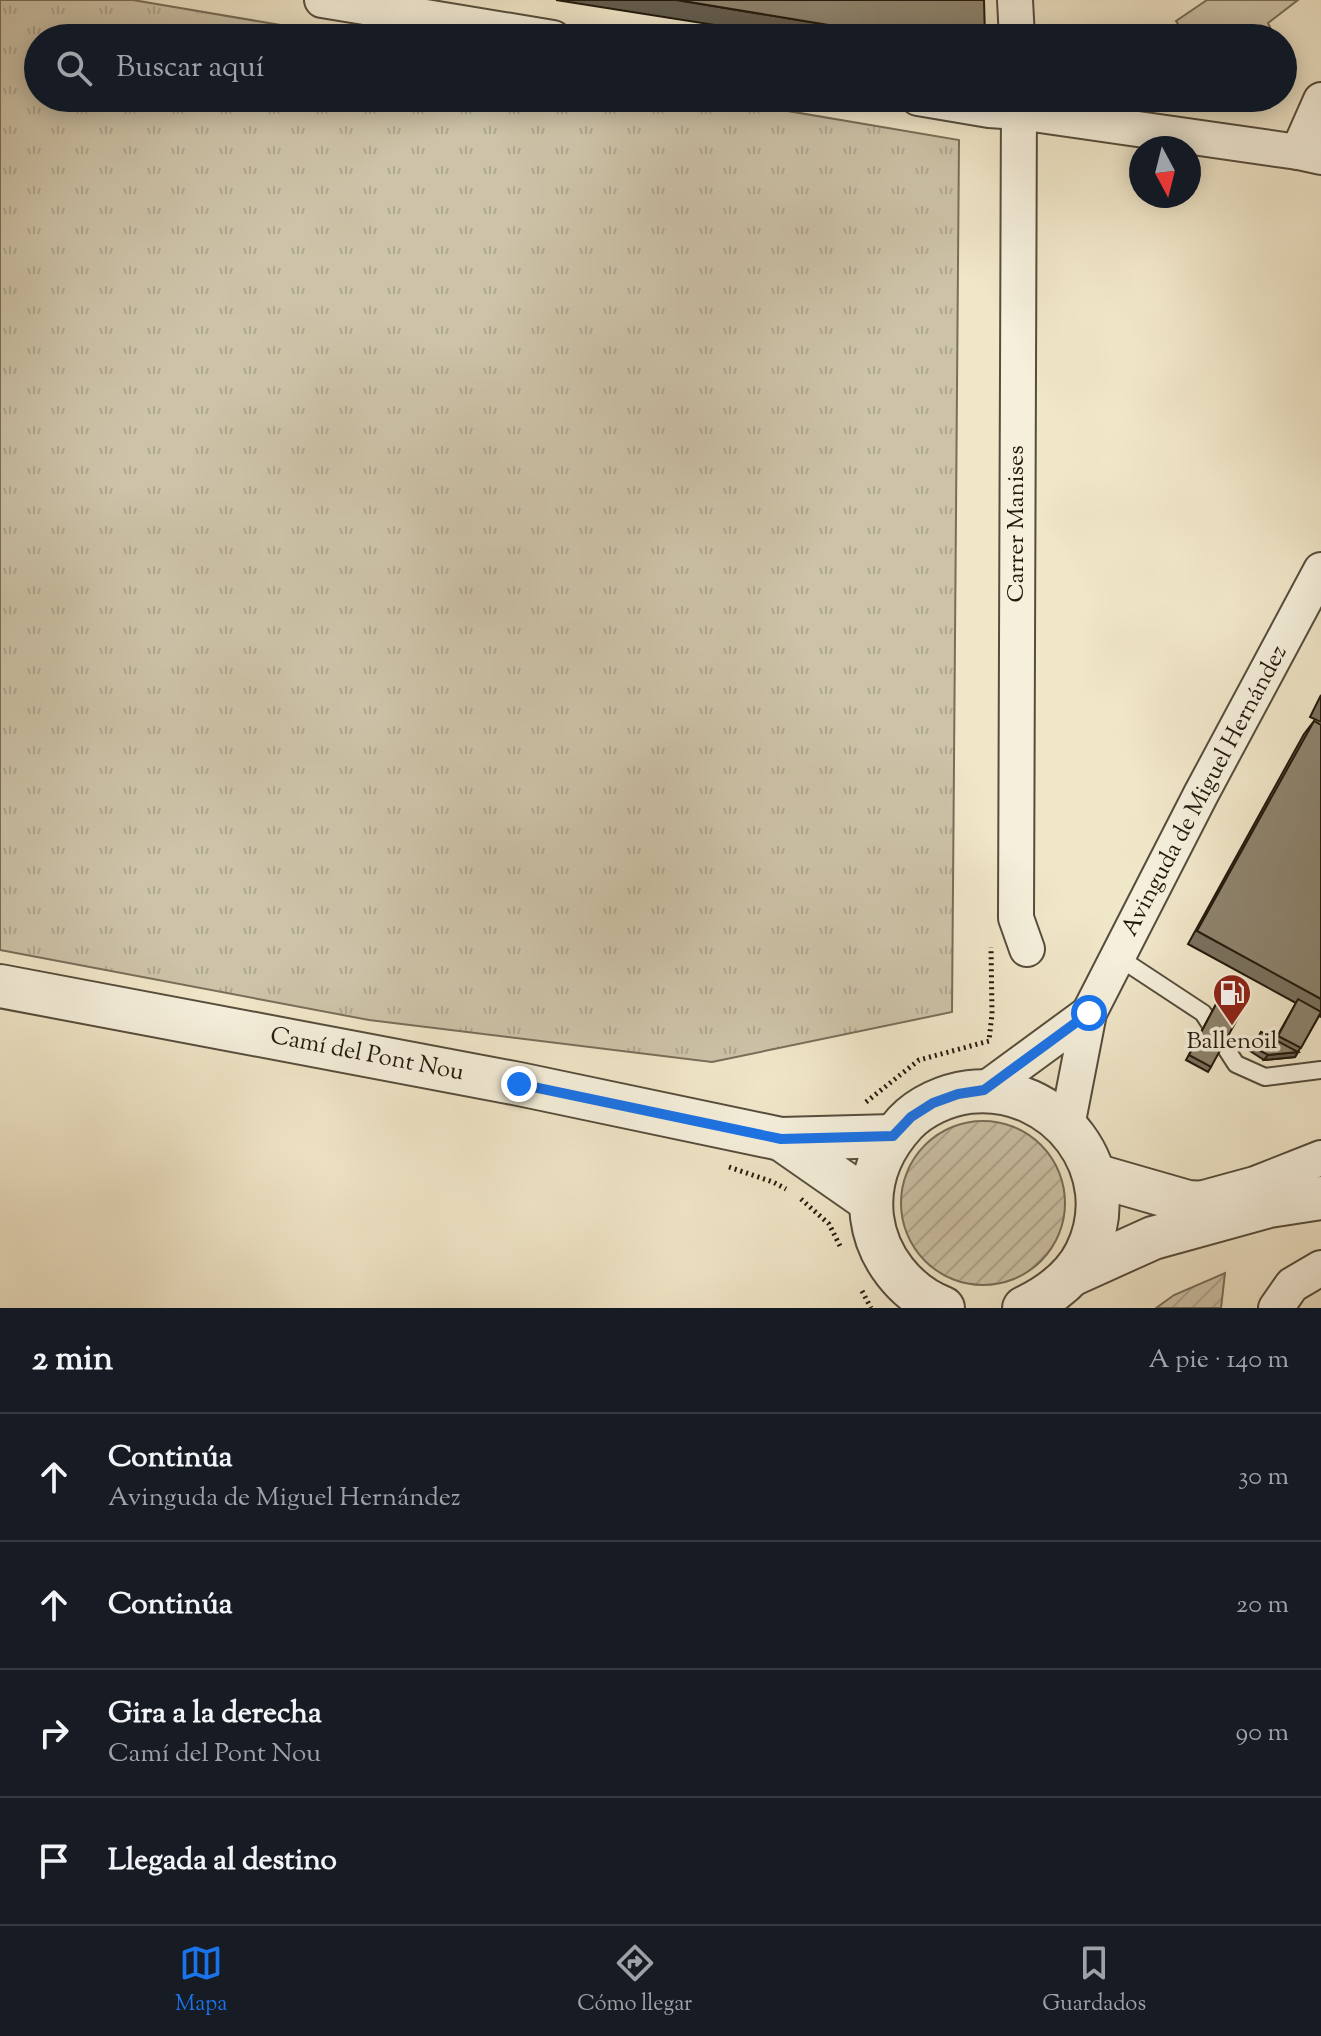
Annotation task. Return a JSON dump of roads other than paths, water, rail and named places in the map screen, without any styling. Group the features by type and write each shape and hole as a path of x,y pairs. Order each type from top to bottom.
{"street":[{"path":"322,0 468,24"},
{"path":"1015,0 1016,24"},
{"path":"1060,112 1309,155 1321,100"},
{"name":"Carrer Manises","path":"1019,112 1016,918 1027,949"},
{"name":"Avinguda de Miguel Hernández","path":"1067,1126 1089,1013 1321,570"},
{"name":"Camí del Pont Nou","path":"0,986 519,1084 781,1139 893,1136"},
{"name":"Avinguda de Miguel Hernández","path":"984,1090 1089,1013"},
{"path":"925,1303 897,1276 882,1253 873,1228 870,1201 877,1167 893,1136 911,1117 933,1103 958,1094 984,1090 1029,1100 1049,1111 1067,1126 1083,1149 1094,1175 1097,1201 1094,1228 1086,1253 1071,1275 1046,1297 1024,1308"},
{"name":"Camí del Pont Nou","path":"781,1139 870,1201"},
{"path":"1188,1202 1255,1184 1321,1158"},
{"path":"1094,1175 1188,1202 1269,1206 1321,1220"},
{"path":"1071,1275 1153,1238 1269,1206 1321,1198"},
{"path":"1276,1308 1292,1285 1321,1268"}],"lane":[{"path":"1118,957 1203,1013 1236,1064 1265,1077 1321,1070"}],"place":[{"name":"Ballenoil","path":"1232,1027"}]}
